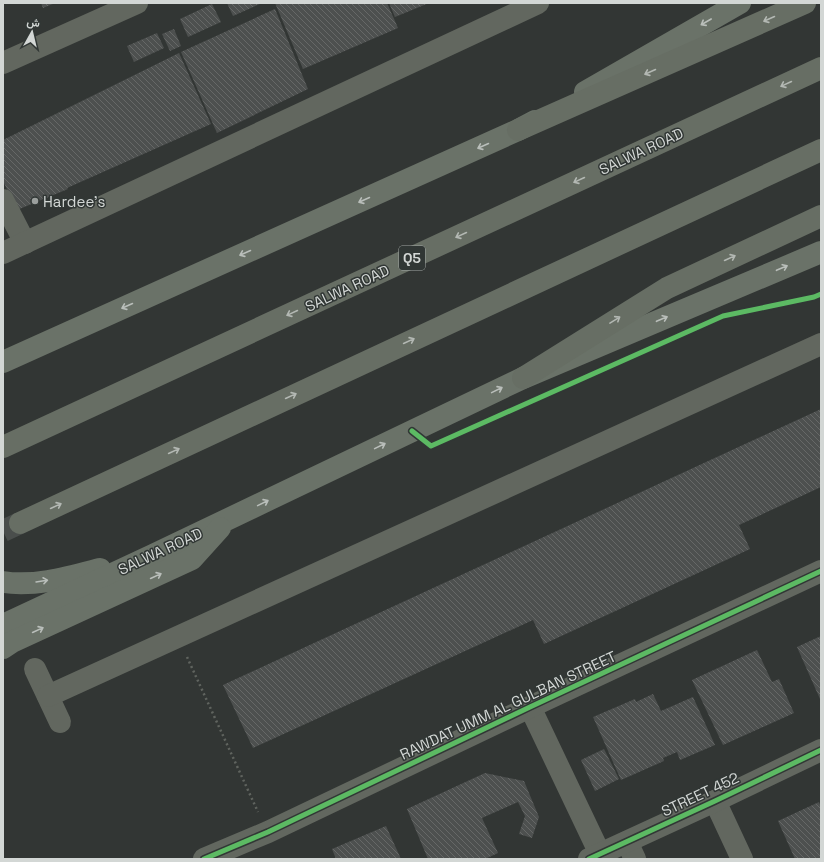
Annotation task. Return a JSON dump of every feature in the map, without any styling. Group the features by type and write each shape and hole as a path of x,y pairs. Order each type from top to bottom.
{"highway":[{"path":"518,130 805,3"},
{"name":"SALWA ROAD","path":"3,447 821,68"},
{"path":"20,523 821,150"},
{"path":"523,378 667,288 821,216"}],"main road":[{"path":"3,362 518,130 740,3"},
{"name":"SALWA ROAD","path":"3,625 228,520 523,378 821,252"},
{"path":"3,648 19,639 192,559 228,520"},
{"path":"3,582 18,584 43,581 79,574 153,555"},
{"path":"3,613 41,606"}],"street":[{"path":"3,63 137,3"},
{"path":"3,253 538,3"},
{"path":"3,200 25,243"},
{"path":"48,696 821,344"},
{"name":"RAWDAT UMM AL GULBAN STREET","path":"204,859 268,832 530,707 821,572"},
{"path":"35,669 60,722"},
{"name":"STREET 452","path":"530,707 594,856 631,850 715,801 821,750"},
{"path":"715,801 742,859"}],"path":[{"path":"178,636 268,832"}],"building":[{"path":"41,3 55,3 43,8"},
{"path":"227,3 262,3 233,16"},
{"path":"275,3 387,3 398,28 303,69"},
{"path":"389,3 429,3 395,17"},
{"path":"212,4 221,22 188,37 180,19"},
{"path":"275,9 308,89 217,133 181,52"},
{"path":"174,29 181,46 170,51 162,34"},
{"path":"157,33 164,48 134,62 127,46"},
{"path":"179,53 211,124 67,188 68,189 17,210 3,181 3,140"},
{"path":"821,409 821,487 739,525 750,549 544,644 533,620 253,748 223,685"},
{"path":"821,636 821,698 820,699 797,647"},
{"path":"757,650 772,682 779,679 794,713 723,745 692,680"},
{"path":"653,694 661,711 693,697 715,745 680,760 677,752 663,758 664,761 621,780 593,717 635,699 636,702"},
{"path":"604,749 619,779 595,791 581,760"},
{"path":"485,773 524,781 539,817 532,838 519,834 525,816 518,802 482,818 498,853 485,859 428,859 407,809"},
{"path":"819,802 821,807 821,859 795,859 778,821"},
{"path":"386,826 401,859 336,859 332,849"}],"tunnel":[{"path":"3,531 20,523"}],"cycle path":[{"path":"412,431 431,446 723,316 814,297 821,294"},
{"path":"204,859 268,832 530,707 821,571"},
{"path":"589,859 821,750"}],"place":[{"name":"Hardee's","path":"35,201"}]}
